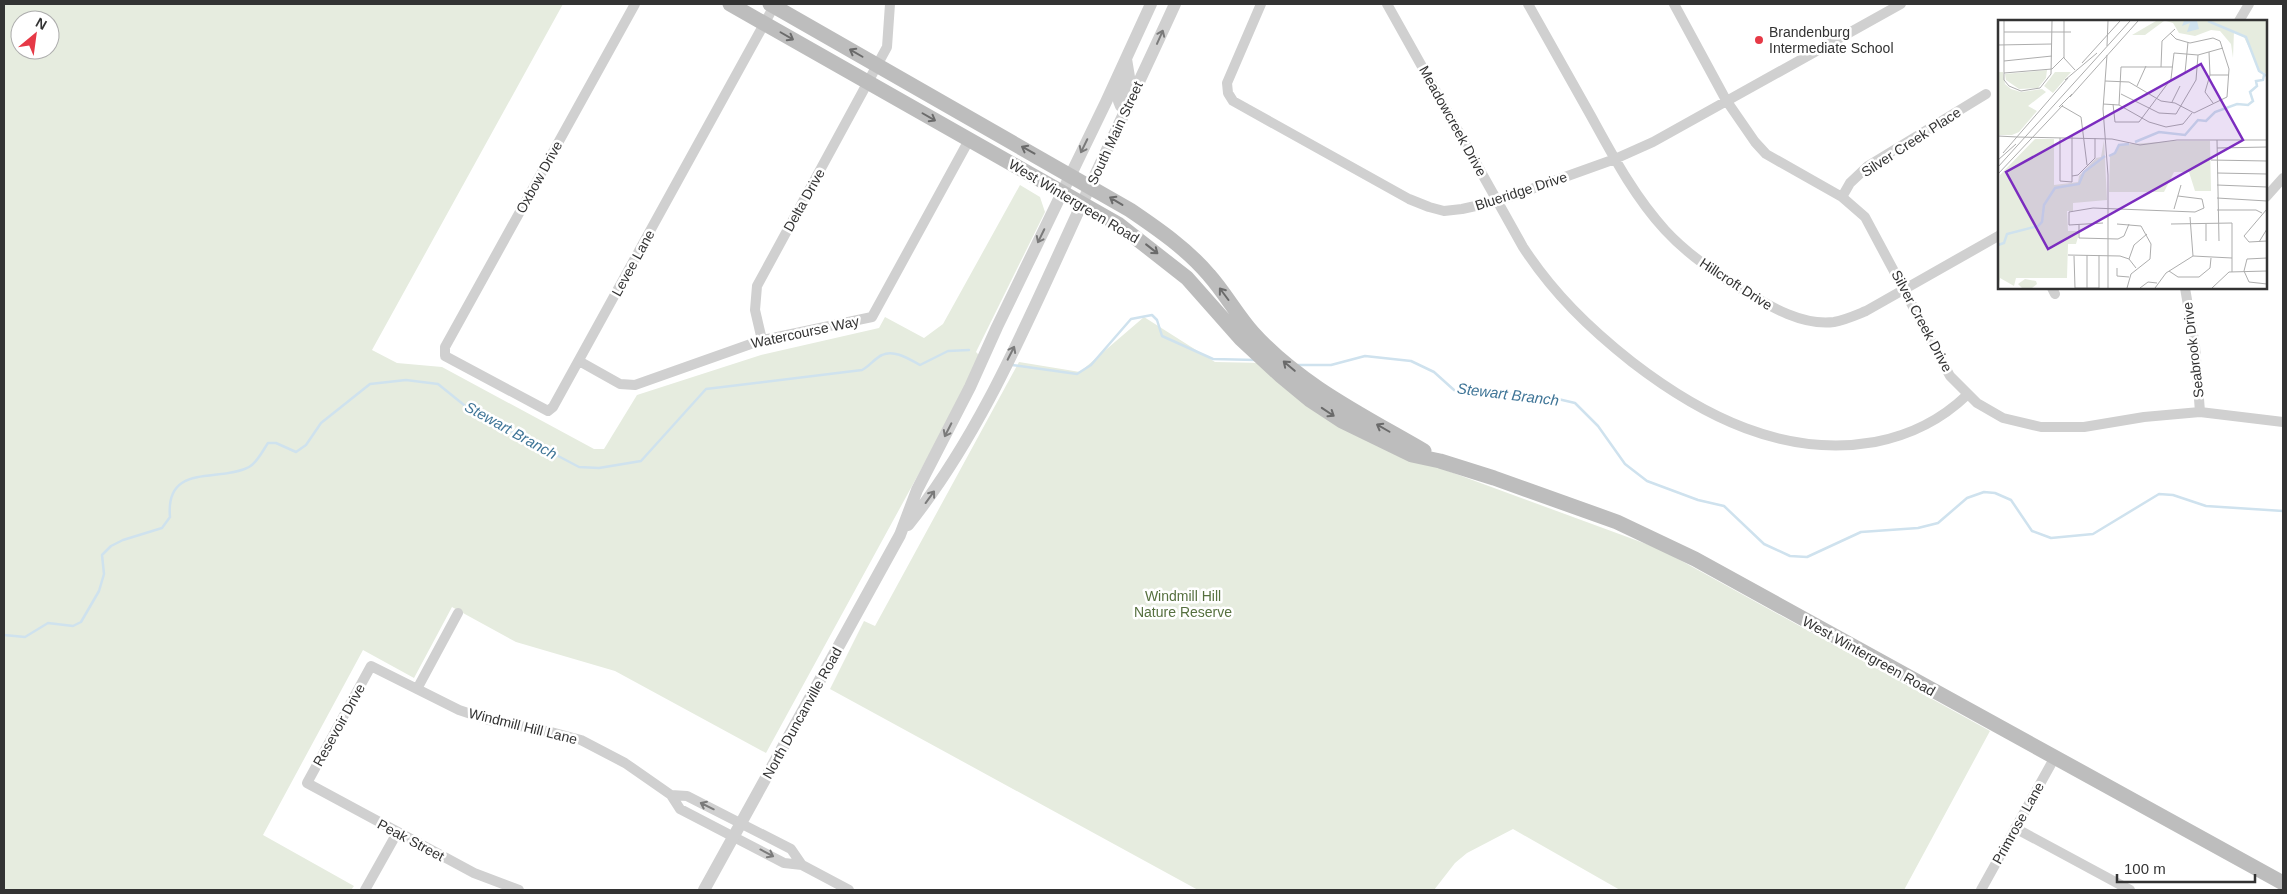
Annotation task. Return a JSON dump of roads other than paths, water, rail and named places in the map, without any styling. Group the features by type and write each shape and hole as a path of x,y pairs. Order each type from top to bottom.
{"main road":[{"name":"West Wintergreen Road","path":"730,4 1118,224 1160,255 1246,334 1299,374 1328,395 1440,461"},
{"name":"West Wintergreen Road","path":"772,5 1071,174 1130,210 1185,250 1209,274 1246,334 1289,383 1342,421 1412,455 1440,461 1617,522 1695,559 2283,883"}],"street":[{"name":"Oxbow Drive","path":"444,350 635,4"},
{"name":"Delta Drive","path":"762,340 755,310 757,286 888,47 890,4"},
{"name":"South Main Street","path":"989,397 1023,331 1128,109 1175,4"},
{"name":"Blueridge Drive","path":"1261,4 1227,83 1228,93 1233,101 1409,199 1444,211 1462,210 1498,201 1615,159 1653,142 1901,4"},
{"name":"Meadowcreek Drive","path":"1387,4 1531,260 1570,309 1641,369 1717,418 1763,436 1783,440 1845,446 1887,439 1921,428 1950,412 1967,394"},
{"name":"Hillcroft Drive","path":"1528,4 1615,159 1632,188 1648,209 1666,231 1712,271 1777,310 1814,321 1834,322 1866,311 1998,236"},
{"name":"Silver Creek Drive","path":"1674,4 1726,100 1745,130 1766,154 1842,197 1865,217 1905,288 1950,376 1977,403 2003,418 2040,427 2084,426 2144,417 2200,412 2283,422"},
{"path":"2239,20 2249,4"},
{"name":"Levee Lane","path":"444,350 445,356 548,411 553,407 766,24 772,5"},
{"name":"South Main Street","path":"970,387 1150,5"},
{"path":"1150,5 1169,17"},
{"path":"1126,59 1130,77 1118,101 1121,106 1128,109"},
{"name":"Silver Creek Place","path":"1842,197 1850,183 1868,166 1986,94"},
{"name":"Watercourse Way","path":"578,361 620,384 635,385 762,340 872,317 969,140"},
{"path":"2267,196 2283,178"},
{"name":"Seabrook Drive","path":"2185,289 2195,346 2200,412"},
{"path":"970,387 989,397"},
{"name":"North Duncanville Road","path":"704,890 900,535 917,490 970,387"},
{"name":"North Duncanville Road","path":"900,535 931,497 989,397"},
{"path":"416,689 458,613"},
{"name":"Windmill Hill Lane","path":"371,666 460,710 489,720 581,740 625,763 671,795 680,808 784,863 802,864"},
{"name":"Resevoir Drive","path":"307,783 371,666"},
{"name":"Primrose Lane","path":"1981,890 2055,757"},
{"name":"Peak Street","path":"307,783 474,873 519,890"},
{"name":"Windmill Hill Lane","path":"671,795 687,796 791,849 802,864 848,890"},
{"path":"2015,828 2130,890"},
{"path":"365,890 397,833"}],"waterway":[{"name":"Stewart Branch","path":"1012,365 1077,374 1091,365 1131,319 1152,315 1157,320 1162,336 1213,359 1256,360"},
{"name":"Stewart Branch","path":"4,635 25,637 48,623 73,626 81,622 99,591 104,574 102,555 111,546 123,540 162,528 170,517 171,500 176,488 185,481 196,477 237,471 249,467 268,443 276,443 296,452 306,445 321,423 370,384 406,380 438,384 469,409 579,467 599,468 641,461 706,389 862,370 879,356 887,353 896,354 920,365 948,351 969,350"},
{"name":"Stewart Branch","path":"1298,365 1331,365 1365,356 1411,361 1434,372 1454,390 1541,395 1575,403 1598,426 1625,464 1647,481 1698,500 1724,506 1764,544 1790,556 1807,557 1861,532 1918,528 1938,523 1967,498 1984,492 1995,493 2011,500 2032,531 2051,538 2093,534 2159,494 2173,495 2206,506 2283,511"}],"place":[{"name":"Brandenburg Intermediate School","path":"1759,40"}],"park label":[{"name":"Windmill Hill Nature Reserve","path":"1183,604"}]}
